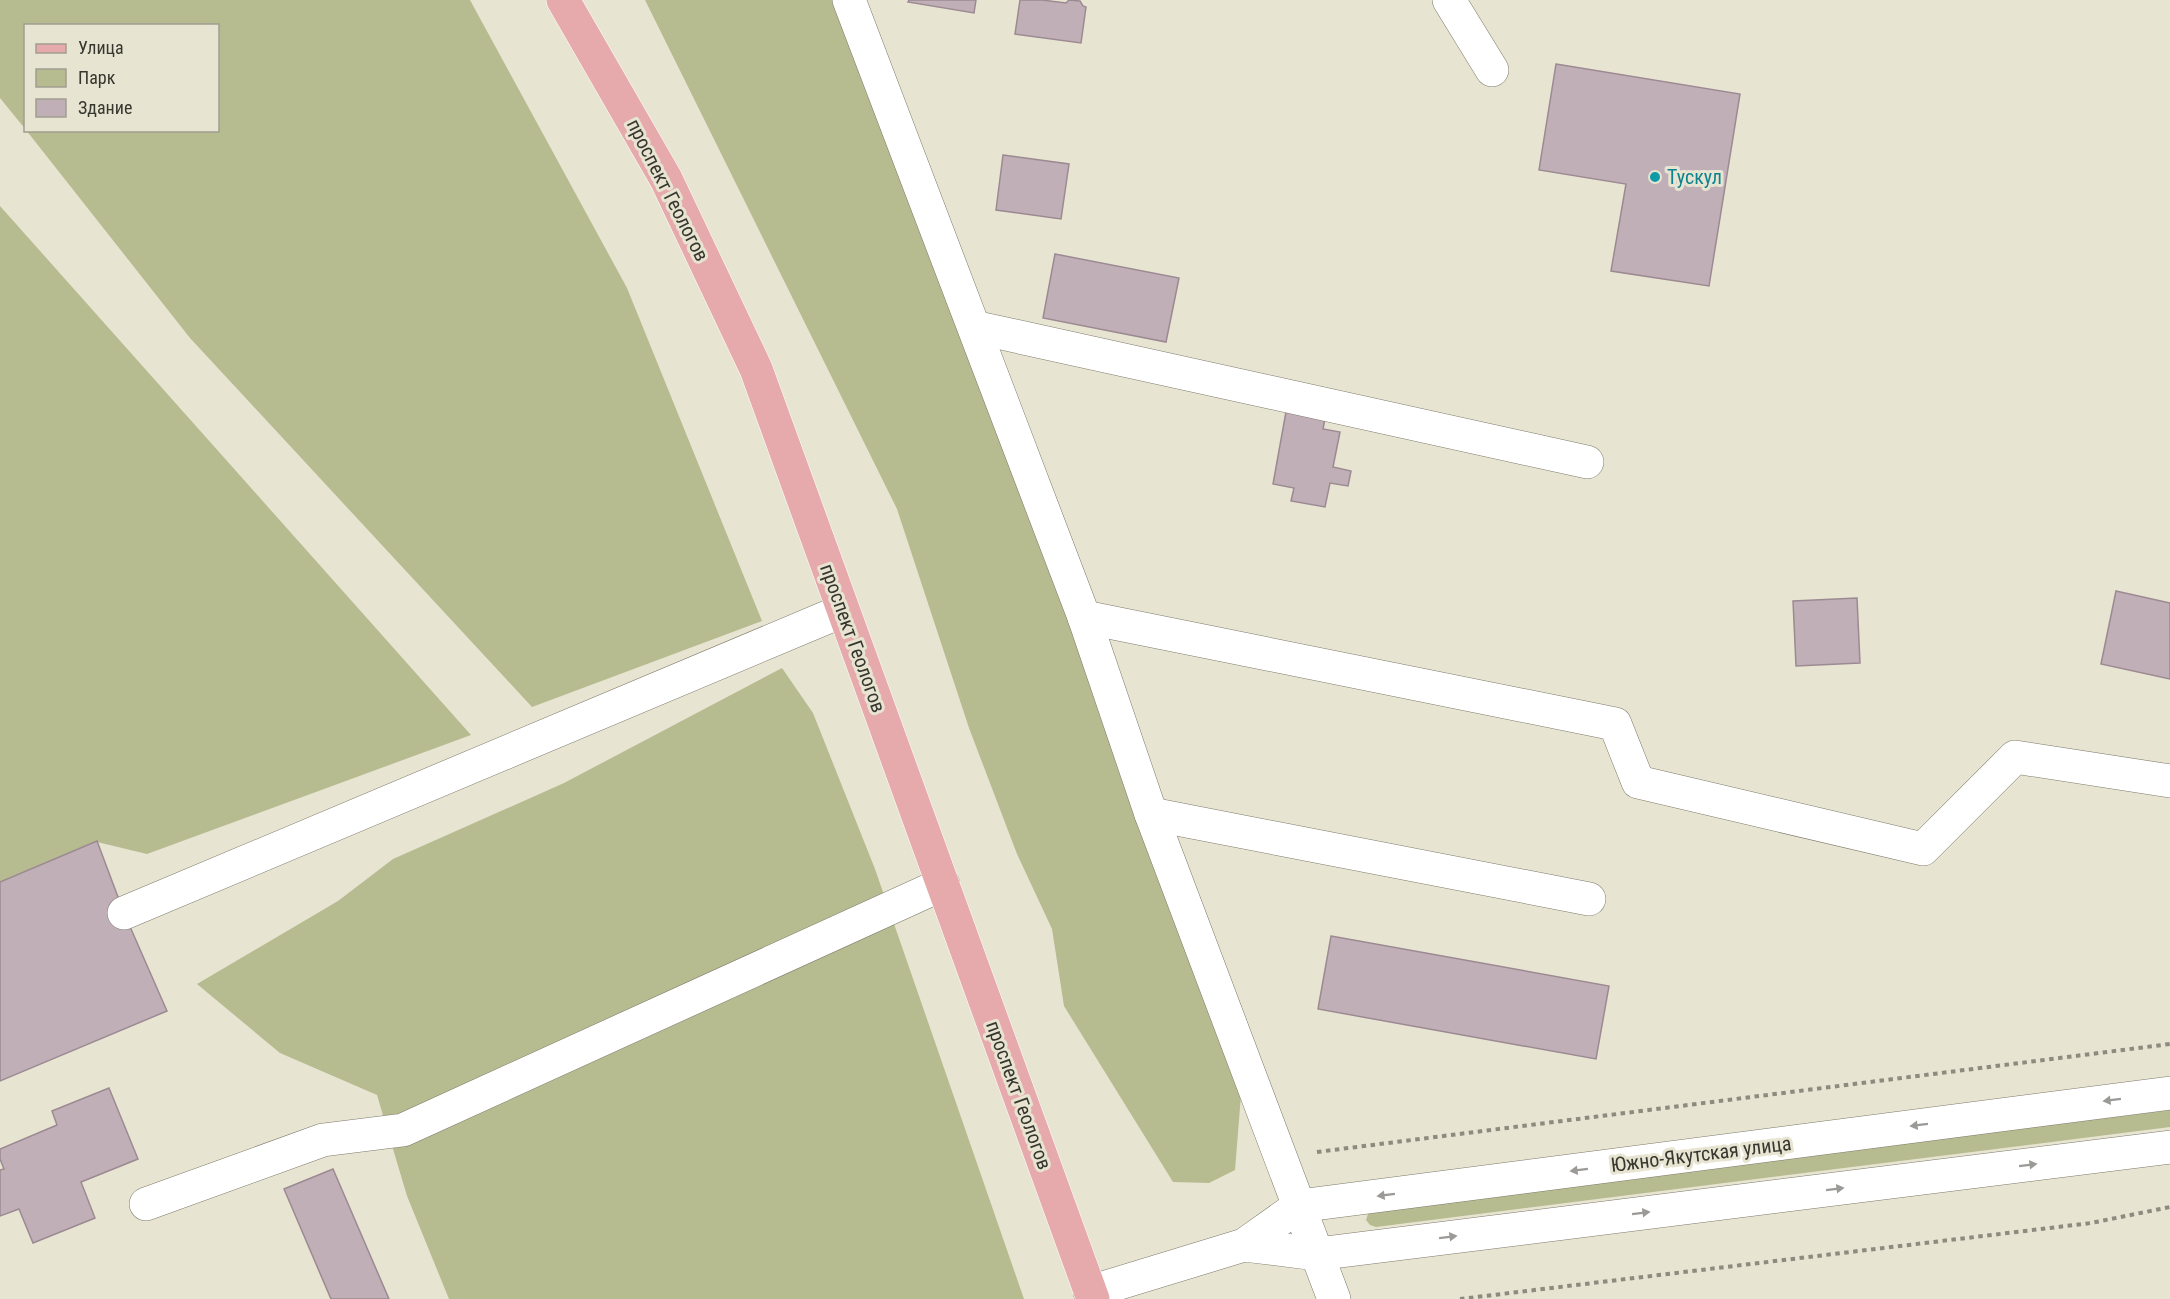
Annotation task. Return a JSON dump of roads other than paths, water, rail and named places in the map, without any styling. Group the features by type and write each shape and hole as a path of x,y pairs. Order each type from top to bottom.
{"main road":[{"name":"проспект Геологов","path":"563,0 666,179 756,369 1092,1296"}],"street":[{"path":"849,0 1084,617 1151,814 1334,1299"},
{"path":"1449,0 1492,70"},
{"path":"974,327 1587,462"},
{"path":"124,913 842,611"},
{"path":"1084,617 1615,724 1638,782 1923,849 2015,757 2170,781"},
{"path":"1151,814 1589,898"},
{"path":"146,1203 323,1140 403,1130 943,884"},
{"name":"Южно-Якутская улица","path":"1092,1296 1244,1245 1299,1206 2170,1093"},
{"name":"Южно-Якутская улица","path":"1244,1245 1317,1254 2170,1147"}],"place":[{"name":"Тускул","path":"1655,177"}]}
